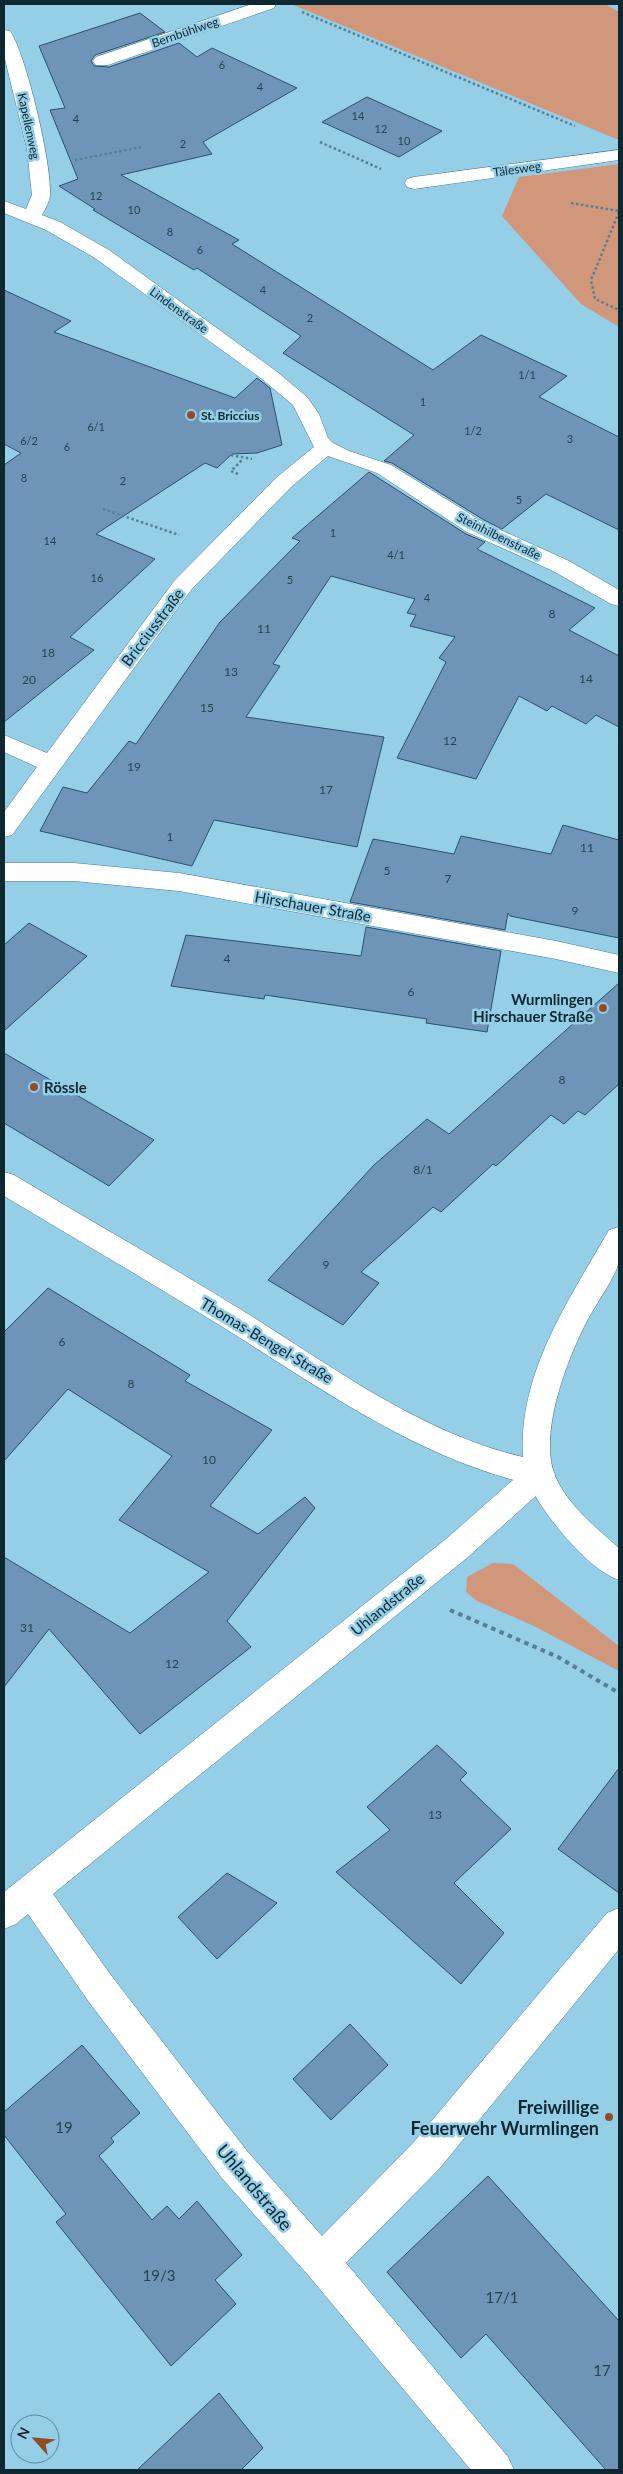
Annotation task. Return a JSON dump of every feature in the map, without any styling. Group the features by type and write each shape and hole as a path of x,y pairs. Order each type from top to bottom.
{"street":[{"name":"Bernbühlweg","path":"102,61 268,4"},
{"name":"Kapellenweg","path":"4,35 11,49 21,87 38,167 41,195 32,217"},
{"name":"Tälesweg","path":"414,184 619,154"},
{"name":"Lindenstraße","path":"4,206 32,217 102,254 269,375 300,401 309,414 319,440 326,447"},
{"name":"Bricciusstraße","path":"4,829 167,606 217,548 284,482 326,447"},
{"name":"Steinhilbenstraße","path":"326,447 342,455 384,468 475,527 561,566 619,600"},
{"path":"4,743 50,764"},
{"name":"Hirschauer Straße","path":"4,872 74,872 179,882 556,950 619,964"},
{"name":"Thomas-Bengel-Straße","path":"4,1183 421,1432 497,1463 520,1471 540,1474"},
{"path":"619,1238 559,1349 545,1380 536,1423 540,1474 562,1510 579,1530 619,1567"},
{"name":"Uhlandstraße","path":"4,1913 457,1548 540,1474"},
{"name":"Uhlandstraße","path":"31,1890 101,1990 234,2164 321,2262 495,2470"},
{"path":"321,2262 426,2156 508,2055 619,1924"}],"path":[{"path":"300,11 581,128"},
{"path":"320,142 414,184"},
{"path":"38,167 142,147"},
{"path":"571,204 619,212 591,280 595,299 619,310"},
{"path":"231,471 243,459"},
{"path":"103,509 217,548"},
{"path":"408,1587 449,1609 552,1653 602,1680 619,1693"}],"shaded area":[{"path":"291,4 605,4 619,12 619,140"},
{"path":"619,164 619,327 581,304 502,216 519,177"},
{"path":"493,1563 513,1564 619,1646 619,1671 534,1626 477,1601 466,1592 467,1577"}],"building":[{"path":"140,13 165,32 95,55 91,61 94,66 109,67 179,43 197,57 212,48 297,88 203,142 212,154 121,175 239,240 232,244 433,370 481,335 567,376 539,397 619,437 619,530 546,494 502,529 484,520 392,463 384,461 414,435 283,353 301,336 197,268 194,270 93,210 95,209 59,186 78,179 50,110 65,108 39,46"},
{"path":"367,97 442,131 399,157 322,122"},
{"path":"4,290 71,321 54,332 235,398 257,378 270,388 282,445 257,453 232,454 217,468 205,463 96,534 155,559 70,637 94,650 4,722 4,465 21,453 4,444"},
{"path":"369,472 466,534 485,542 477,549 595,608 569,630 619,656 619,727 596,715 586,724 552,706 547,711 519,696 476,779 397,758 446,662 439,658 455,637 410,626 416,615 407,613 415,599 331,576 273,664 280,666 246,717 384,737 357,847 214,820 192,866 40,831 63,787 87,793 129,741 136,744 220,622 300,541 292,538"},
{"path":"563,825 619,840 619,938 510,916 508,913 505,930 350,902 373,839 454,854 461,836 551,854"},
{"path":"29,923 87,956 4,1031 4,945"},
{"path":"366,927 501,951 487,1032 426,1023 427,1019 265,995 264,999 171,986 186,935 361,956"},
{"path":"619,983 619,1084 585,1115 578,1111 564,1124 551,1115 496,1166 493,1164 441,1212 433,1207 361,1272 379,1283 343,1325 268,1280 374,1165 427,1119 449,1134"},
{"name":"Rössle","path":"4,1053 154,1140 109,1186 4,1123"},
{"path":"48,1288 190,1375 185,1381 272,1430 210,1506 258,1534 305,1497 315,1508 227,1621 251,1647 140,1734 49,1629 4,1687 4,1557 130,1633 209,1572 119,1520 172,1456 68,1389 4,1461 4,1332"},
{"path":"437,1745 467,1773 460,1780 511,1829 454,1883 504,1933 461,1984 336,1872 390,1830 367,1807"},
{"path":"619,1768 619,1893 558,1849"},
{"path":"227,1873 277,1903 217,1959 178,1917"},
{"path":"350,2024 388,2065 331,2120 293,2079"},
{"path":"82,2045 140,2113 111,2138 114,2142 99,2156 152,2220 167,2206 179,2219 197,2201 242,2255 215,2280 236,2304 171,2366 56,2222 66,2214 4,2135 4,2112"},
{"path":"488,2176 619,2321 619,2470 606,2470 486,2334 461,2358 387,2272"},
{"path":"219,2393 263,2448 241,2470 137,2470"}],"place":[{"name":"St. Briccius","path":"191,415"},
{"name":"Wurmlingen Hirschauer Straße","path":"603,1008"},
{"name":"Rössle","path":"34,1087"},
{"name":"Freiwillige Feuerwehr Wurmlingen","path":"609,2117"}]}
